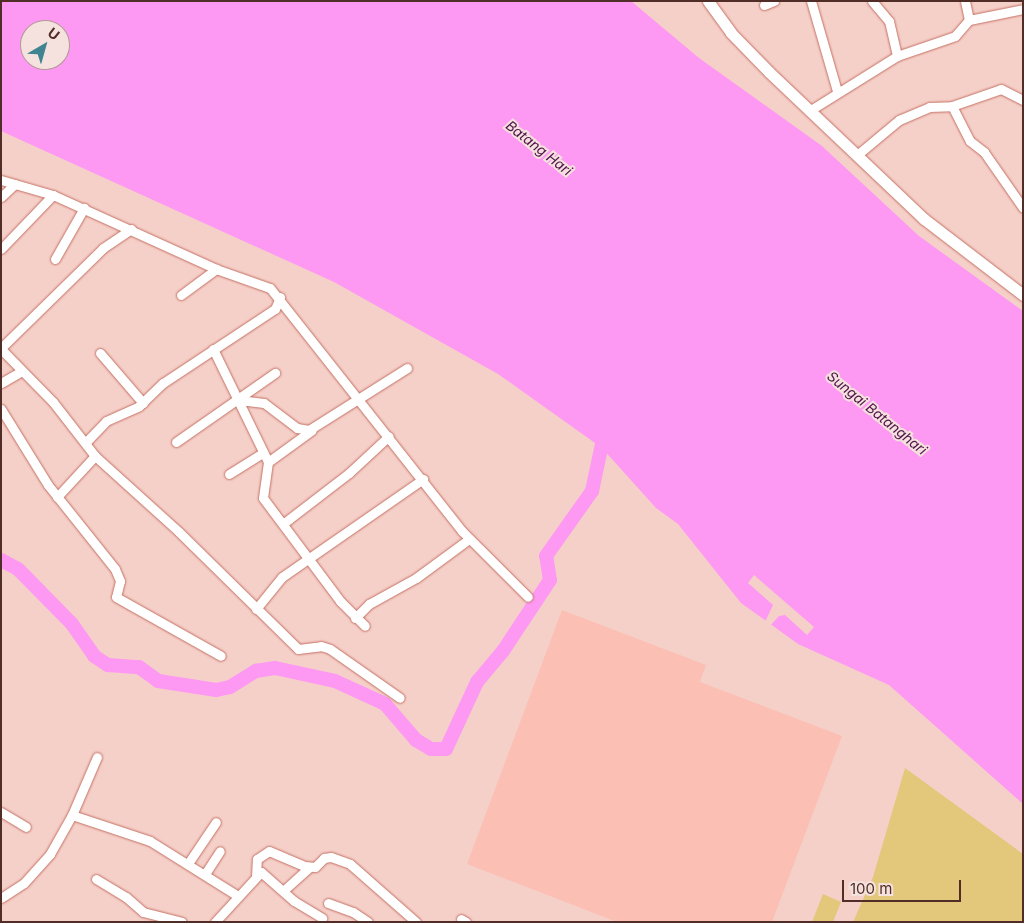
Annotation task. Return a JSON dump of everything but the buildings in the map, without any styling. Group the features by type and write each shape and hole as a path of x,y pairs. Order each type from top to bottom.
{"street":[{"path":"708,1 731,33 857,156 941,234 1023,295"},
{"path":"764,5 774,1"},
{"path":"811,1 837,92"},
{"path":"872,1 889,21 897,56"},
{"path":"965,1 969,20"},
{"path":"809,111 897,56 956,36 969,20 1023,9"},
{"path":"857,156 909,114 937,105 952,106 1000,89 1022,103"},
{"path":"952,106 970,141 984,152 1023,208"},
{"path":"1,180 53,195 216,269 270,288 280,297 469,539 528,597"},
{"path":"1,197 15,184"},
{"path":"1,248 53,195"},
{"path":"54,259 84,208"},
{"path":"131,229 103,248 1,349 53,402 95,456 179,532 298,649 321,646 330,648 400,698"},
{"path":"181,295 216,269"},
{"path":"86,442 106,421 143,403 162,383 276,309 280,297"},
{"path":"213,349 239,398 268,462 263,498 356,618 365,626"},
{"path":"100,352 143,403"},
{"path":"268,462 313,429 407,368"},
{"path":"1,383 22,371"},
{"path":"176,442 275,373"},
{"path":"239,398 264,403 300,429 313,429"},
{"path":"1,409 57,497 115,569 120,582 116,597 221,656"},
{"path":"284,523 349,473 389,436"},
{"path":"229,474 263,453"},
{"path":"57,497 95,456"},
{"path":"256,609 282,577 423,479"},
{"path":"356,618 369,604 416,578 469,539"},
{"path":"1,898 44,863 72,815 97,757"},
{"path":"1,812 26,828"},
{"path":"72,815 150,841 188,862 238,896"},
{"path":"188,862 216,822"},
{"path":"205,874 220,851"},
{"path":"256,876 257,859 269,851 310,867"},
{"path":"283,891 310,867 327,856 350,864 416,922"},
{"path":"215,922 256,876 262,872 283,891 322,918"},
{"path":"96,879 126,897 144,912 182,922"},
{"path":"328,903 353,912 368,922"}],"shaded area":[{"path":"562,610 706,665 700,682 842,736 772,922 617,922 467,864"},
{"path":"905,768 1023,854 1023,922 853,922 873,877"},
{"path":"823,894 841,902 833,922 812,922"}],"water":[{"path":"1,1 631,1 699,58 822,146 919,236 1023,311 1023,804 889,685 798,644 741,603 678,524 656,508 602,448 498,374 334,282 1,131"}],"pier":[{"path":"754,575 814,627 807,635 785,615 779,616 768,628 764,624 773,605 748,583"}],"waterway":[{"path":"1,560 18,569 72,624 94,656 108,665 139,667 158,681 216,690 230,687 256,671 275,668 335,681 385,704 416,740 431,749 446,749 477,682 503,651 550,580 546,556 592,491 605,430"}],"water label":[{"name":"Batang Hari","path":"539,148"},
{"name":"Sungai Batanghari","path":"877,413"}]}
